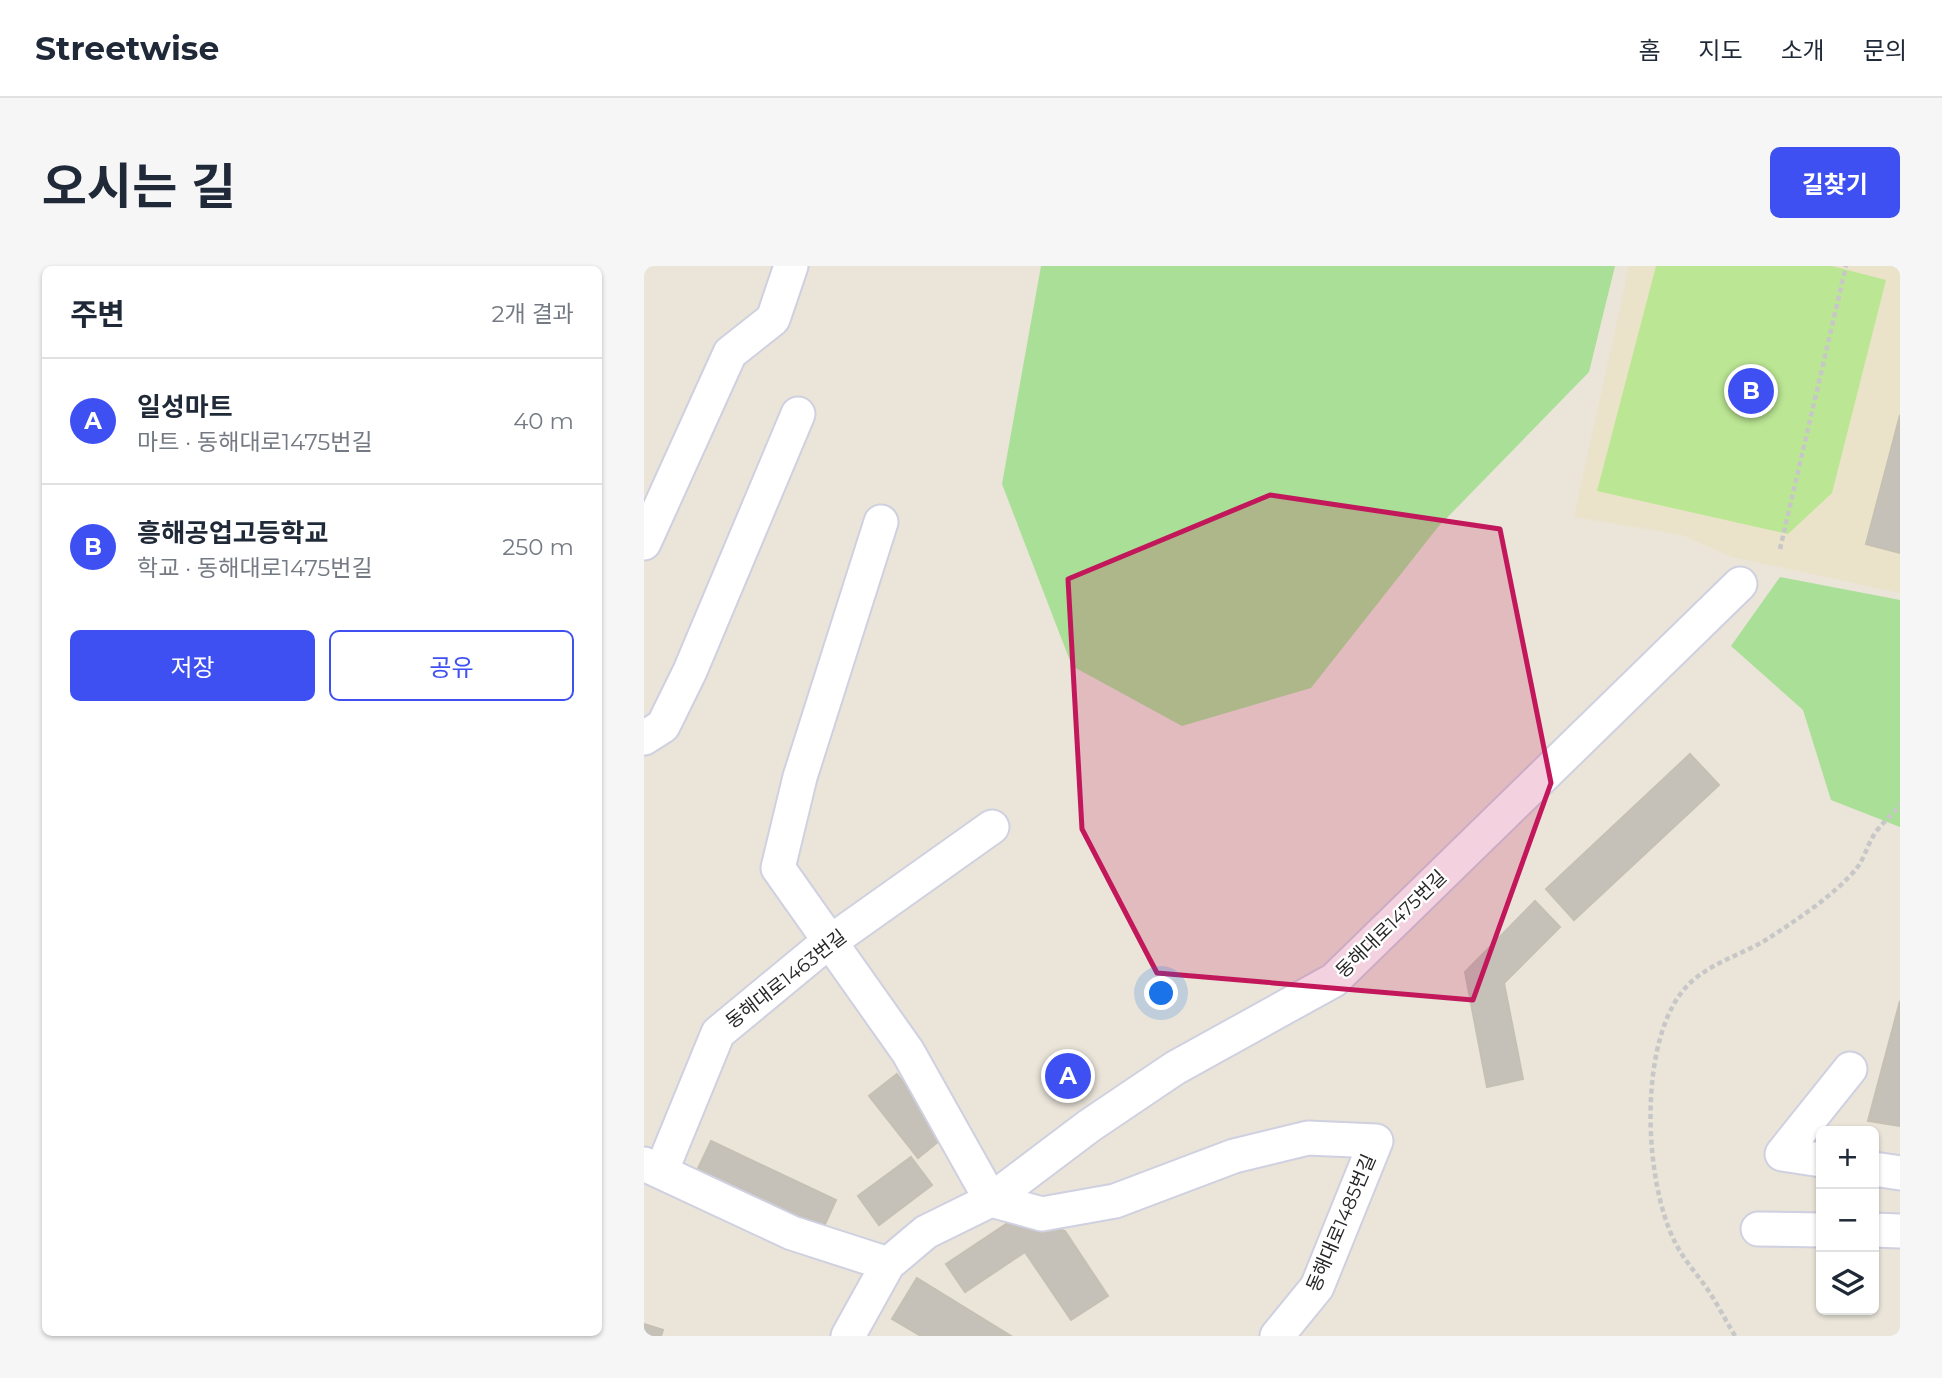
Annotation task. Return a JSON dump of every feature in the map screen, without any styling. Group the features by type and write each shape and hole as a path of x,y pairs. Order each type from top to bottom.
{"street":[{"path":"644,543 730,353 774,319 791,266"},
{"path":"644,738 663,726 690,671 798,414"},
{"path":"881,522 800,777 778,868 908,1052 992,1200"},
{"name":"동해대로1475번길","path":"848,1336 888,1264 926,1232 992,1200 1089,1126 1175,1068 1334,980 1740,584"},
{"name":"동해대로1463번길","path":"652,1168 718,1033 831,942 992,827"},
{"path":"1816,1159 1782,1154 1850,1069"},
{"name":"동해대로1485번길","path":"992,1200 1042,1214 1115,1201 1234,1156 1308,1138 1376,1141 1317,1287 1278,1336"},
{"path":"652,1168 792,1233 888,1264"},
{"path":"1879,1170 1900,1174"},
{"path":"1758,1229 1816,1230"},
{"path":"1879,1230 1900,1231"}],"path":[{"path":"1780,549 1846,266"},
{"path":"1735,1336 1674,1240 1655,1183 1649,1137 1652,1090 1660,1045 1675,1002 1690,983 1770,938 1826,899 1857,868 1879,827 1892,818 1900,804"}],"highlighted area":[{"path":"1270,495 1500,529 1551,783 1473,1000 1157,973 1082,829 1068,579"}],"shaded area":[{"path":"1629,266 1900,266 1900,593 1732,557 1682,535 1574,517"}],"green space":[{"path":"1041,266 1615,266 1589,372 1438,527 1311,688 1182,726 1072,666 1002,484"},
{"path":"1656,266 1832,266 1886,280 1832,493 1788,534 1597,491"},
{"path":"1780,577 1900,600 1900,827 1831,800 1803,710 1731,646"}],"building":[{"path":"1900,415 1900,553 1866,544"},
{"path":"1690,754 1719,785 1574,920 1546,889"},
{"path":"1535,901 1560,927 1504,983 1523,1079 1487,1087 1465,972"},
{"path":"1900,1001 1900,1126 1868,1121"},
{"path":"897,1074 945,1136 918,1158 869,1096"},
{"path":"711,1141 836,1200 817,1242 691,1183"},
{"path":"911,1157 932,1185 879,1225 858,1196"},
{"path":"1018,1216 1065,1231 1108,1296 1071,1320 1025,1252 965,1292 946,1264"},
{"path":"917,1278 1011,1336 921,1336 892,1319"},
{"path":"644,1324 663,1330 661,1336 644,1336"}],"place":[{"name":"흥해공업고등학교","path":"1751,391"},
{"name":"일성마트","path":"1068,1076"}]}
